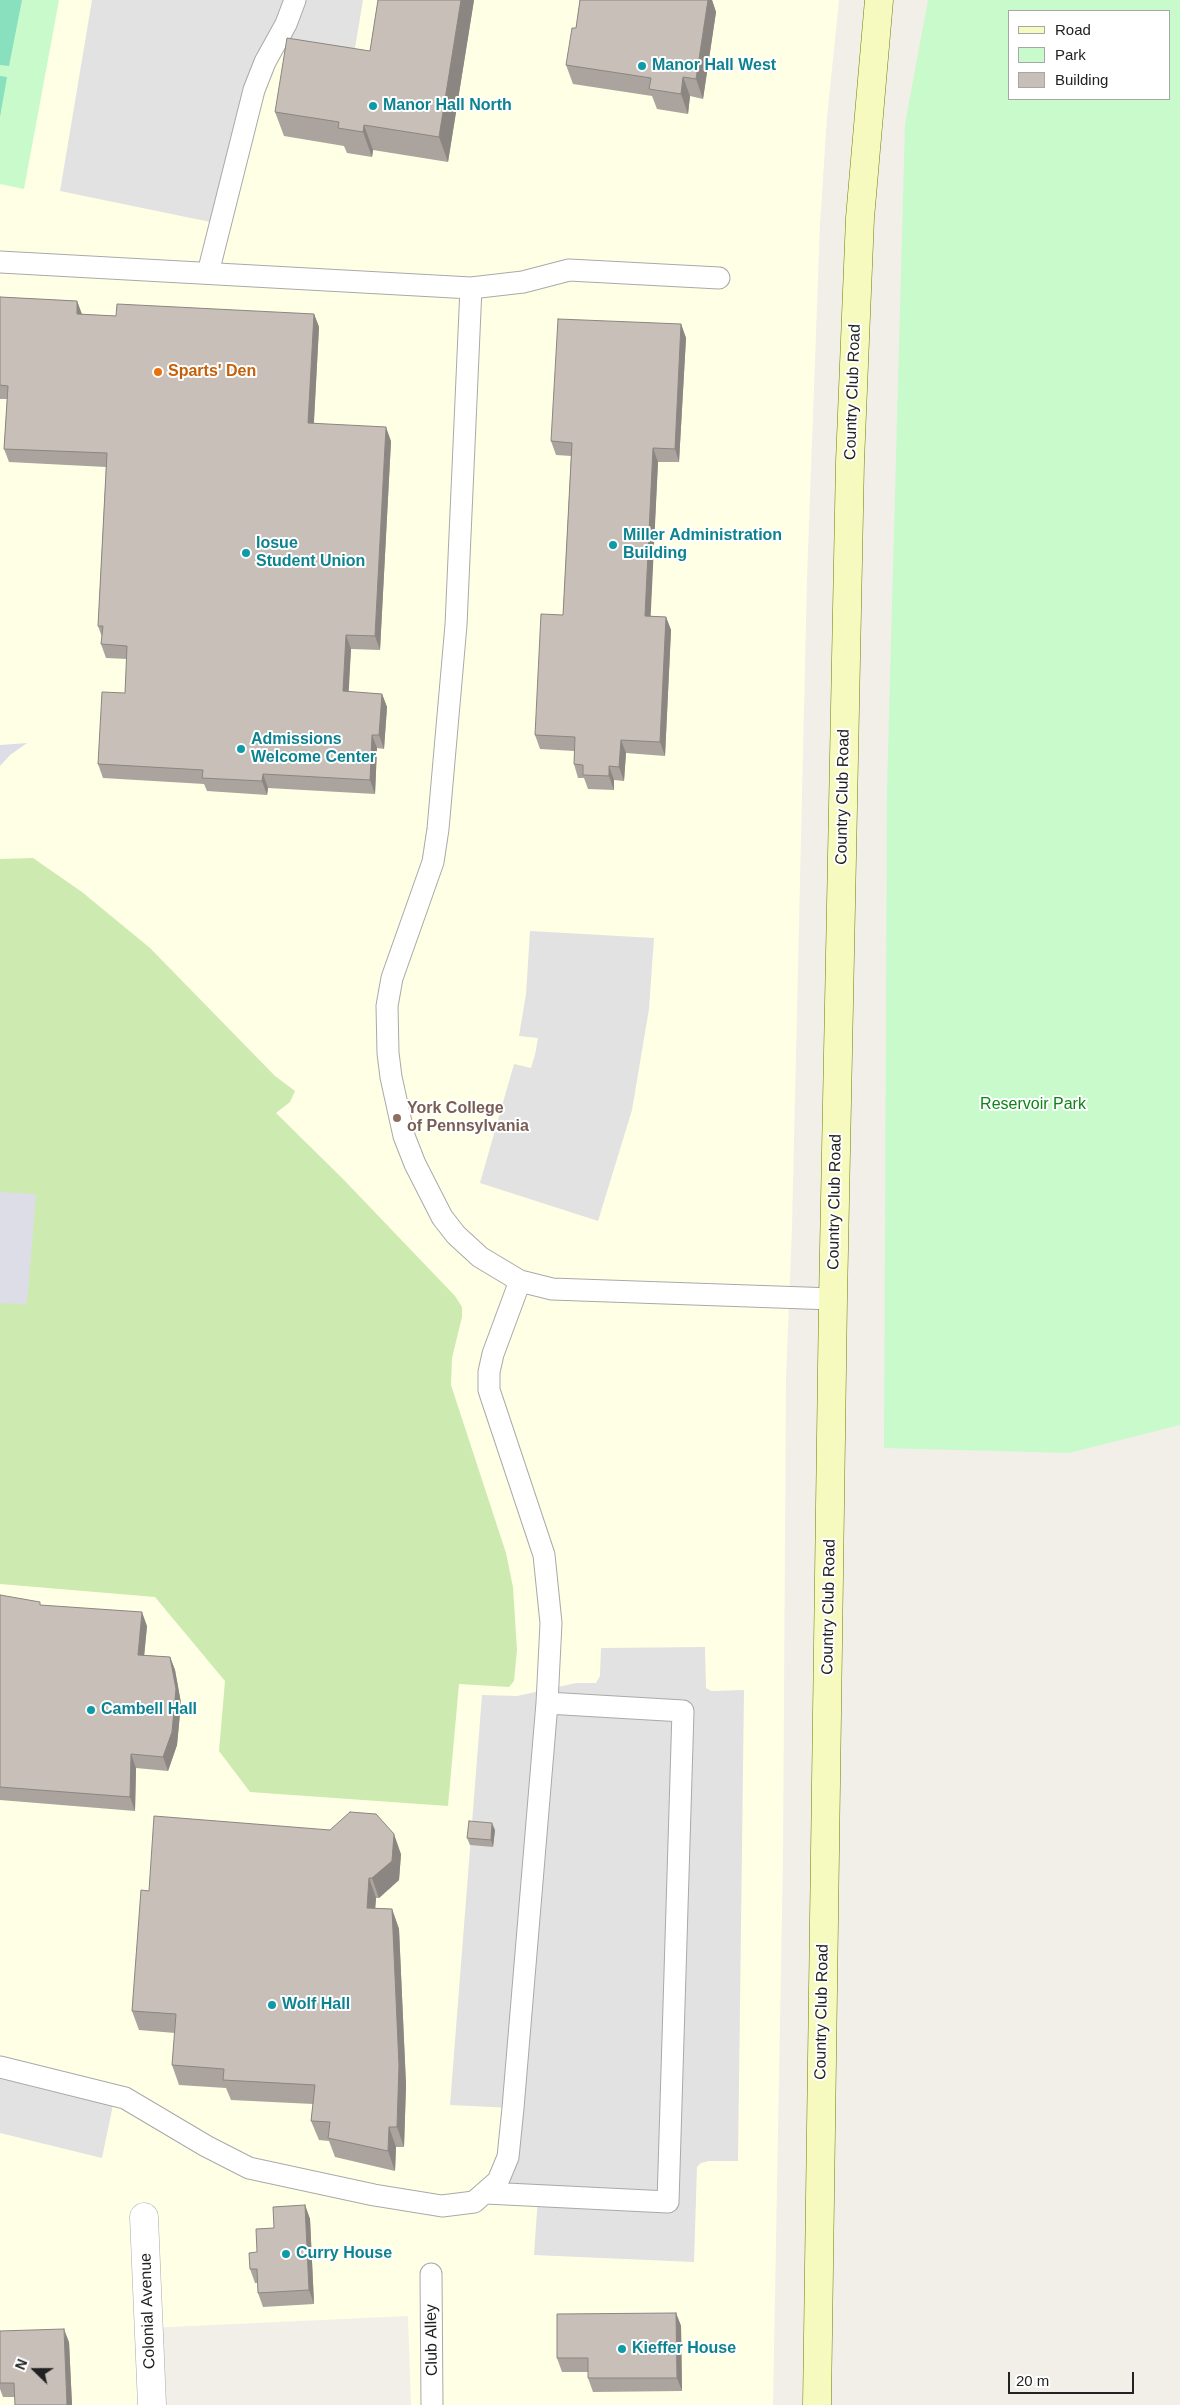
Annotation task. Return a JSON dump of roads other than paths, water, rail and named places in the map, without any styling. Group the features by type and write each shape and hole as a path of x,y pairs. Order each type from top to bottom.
{"main road":[{"name":"Country Club Road","path":"817,2405 833,1299 850,462 860,218 880,0"}],"street":[{"name":"Colonial Avenue","path":"144,2217 152,2405"}],"lane":[{"path":"208,273 254,90 265,62 286,24 295,0"},
{"path":"0,262 472,288 523,282 569,270 719,278"},
{"path":"472,288 456,625 438,829 433,862 392,978 387,1006 388,1053 404,1136 415,1164 442,1217 456,1235 480,1257 520,1281 552,1289 833,1299"},
{"path":"0,2067 125,2098 206,2146 249,2168 374,2195 442,2206 474,2202 498,2181 508,2157 510,2143 548,1703 551,1623 544,1555 489,1390 489,1372 493,1354 520,1281"},
{"path":"486,2193 668,2202 683,1711 548,1703"},
{"name":"Club Alley","path":"431,2274 432,2405"}],"place":[{"name":"Manor Hall West","path":"642,66"},
{"name":"Manor Hall North","path":"373,106"},
{"name":"Sparts' Den","path":"158,372"},
{"name":"Miller Administration Building","path":"613,545"},
{"name":"Iosue Student Union","path":"246,553"},
{"name":"Admissions Welcome Center","path":"241,749"},
{"name":"York College of Pennsylvania","path":"397,1118"},
{"name":"Cambell Hall","path":"91,1710"},
{"name":"Wolf Hall","path":"272,2005"},
{"name":"Curry House","path":"286,2254"},
{"name":"Kieffer House","path":"622,2349"}],"park label":[{"name":"Reservoir Park","path":"1033,1105"}]}
